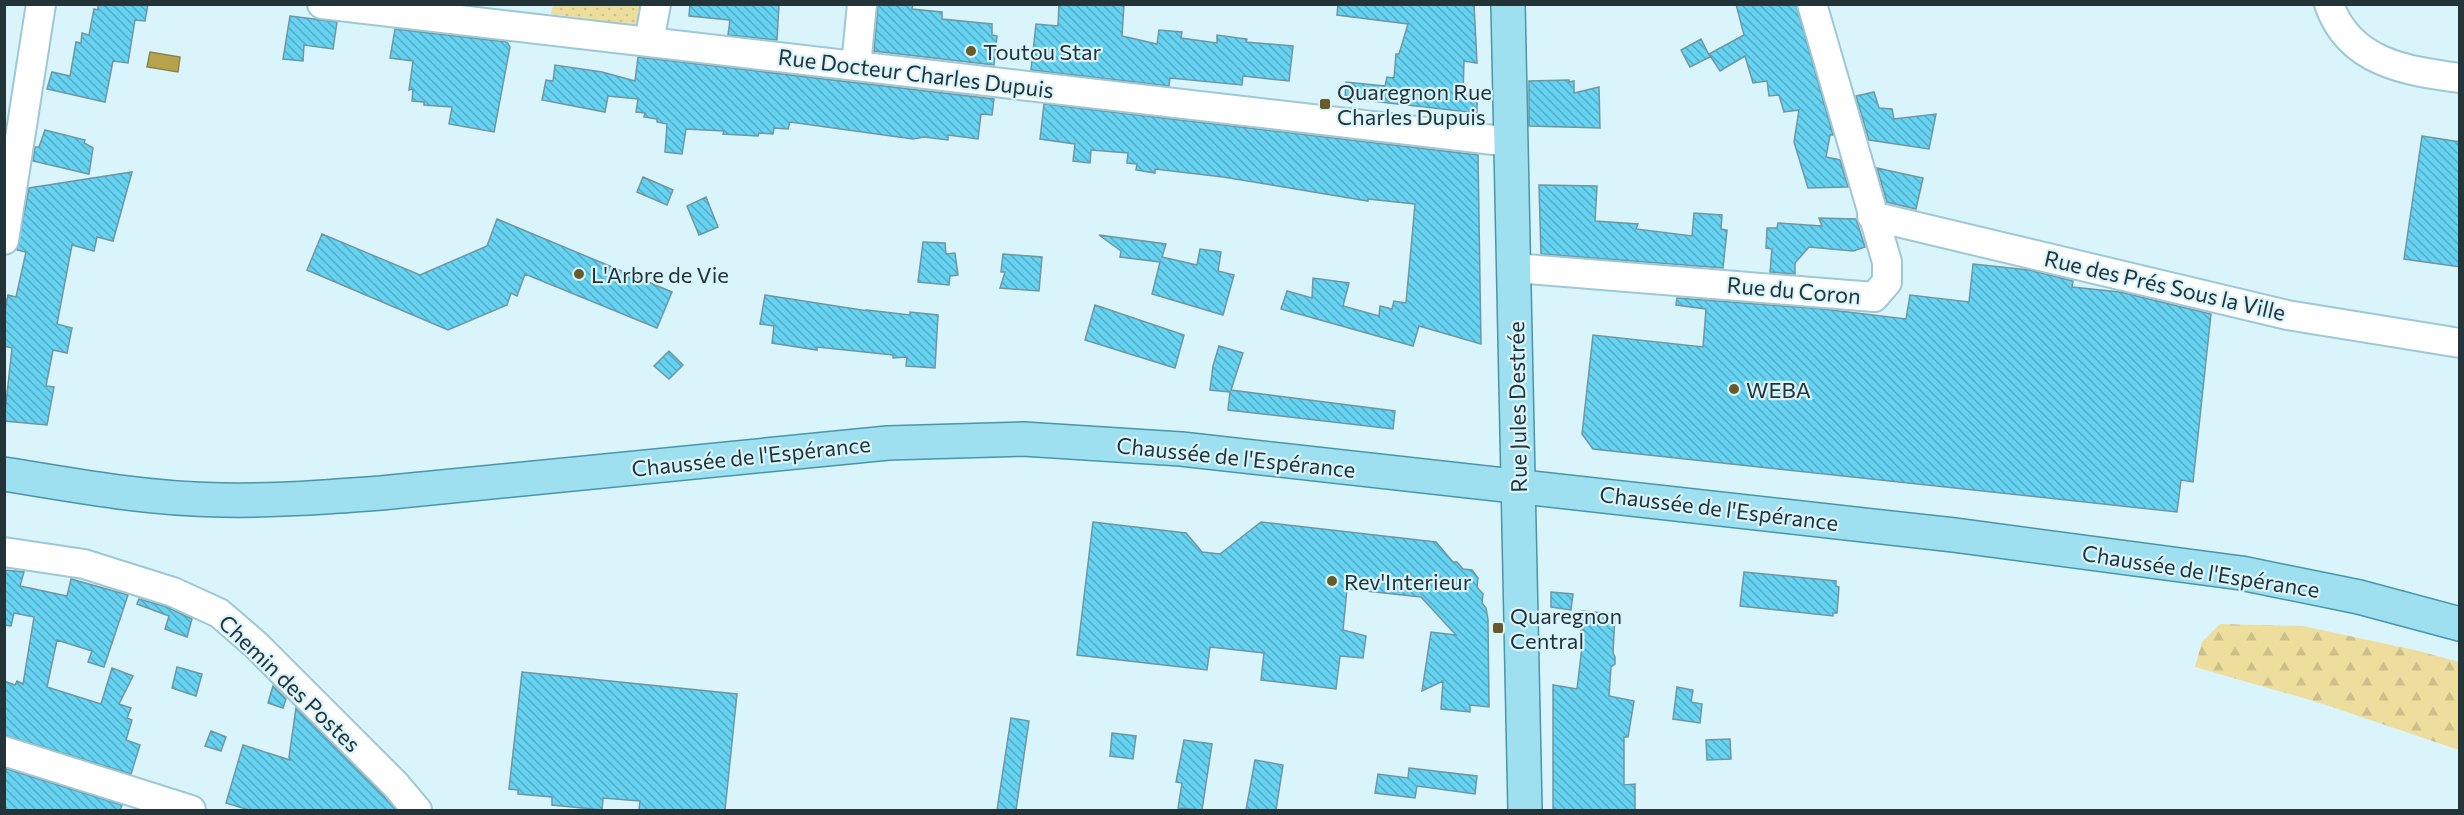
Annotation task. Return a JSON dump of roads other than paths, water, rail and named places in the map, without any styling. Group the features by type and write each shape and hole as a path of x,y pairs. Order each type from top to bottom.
{"main road":[{"name":"Rue Jules Destrée","path":"1508,4 1525,810"},
{"name":"Chaussée de l'Espérance","path":"4,474 85,488 158,496 221,500 309,498 381,493 888,443 1023,439 1181,449 1954,535 2241,573 2359,597 2460,624"}],"street":[{"path":"5,232 11,158 41,4"},
{"name":"Rue Docteur Charles Dupuis","path":"321,4 533,17 649,42 1511,142"},
{"path":"649,42 656,4"},
{"path":"856,66 862,4"},
{"name":"Rue du Coron","path":"1514,268 1874,297 1887,282 1887,262 1812,4"},
{"path":"2329,4 2351,41 2369,54 2393,67 2460,78"},
{"name":"Rue des Prés Sous la Ville","path":"1872,216 2287,315 2460,343"},
{"name":"Chemin des Postes","path":"4,552 84,564 173,592 219,613 256,645 395,784 417,810"},
{"path":"4,751 191,810"}],"place":[{"name":"Toutou Star","path":"971,51"},
{"name":"Quaregnon Rue Charles Dupuis","path":"1325,104"},
{"name":"L'Arbre de Vie","path":"579,274"},
{"name":"WEBA","path":"1734,389"},
{"name":"Rev'Interieur","path":"1332,581"},
{"name":"Quaregnon Central","path":"1498,628"}]}
